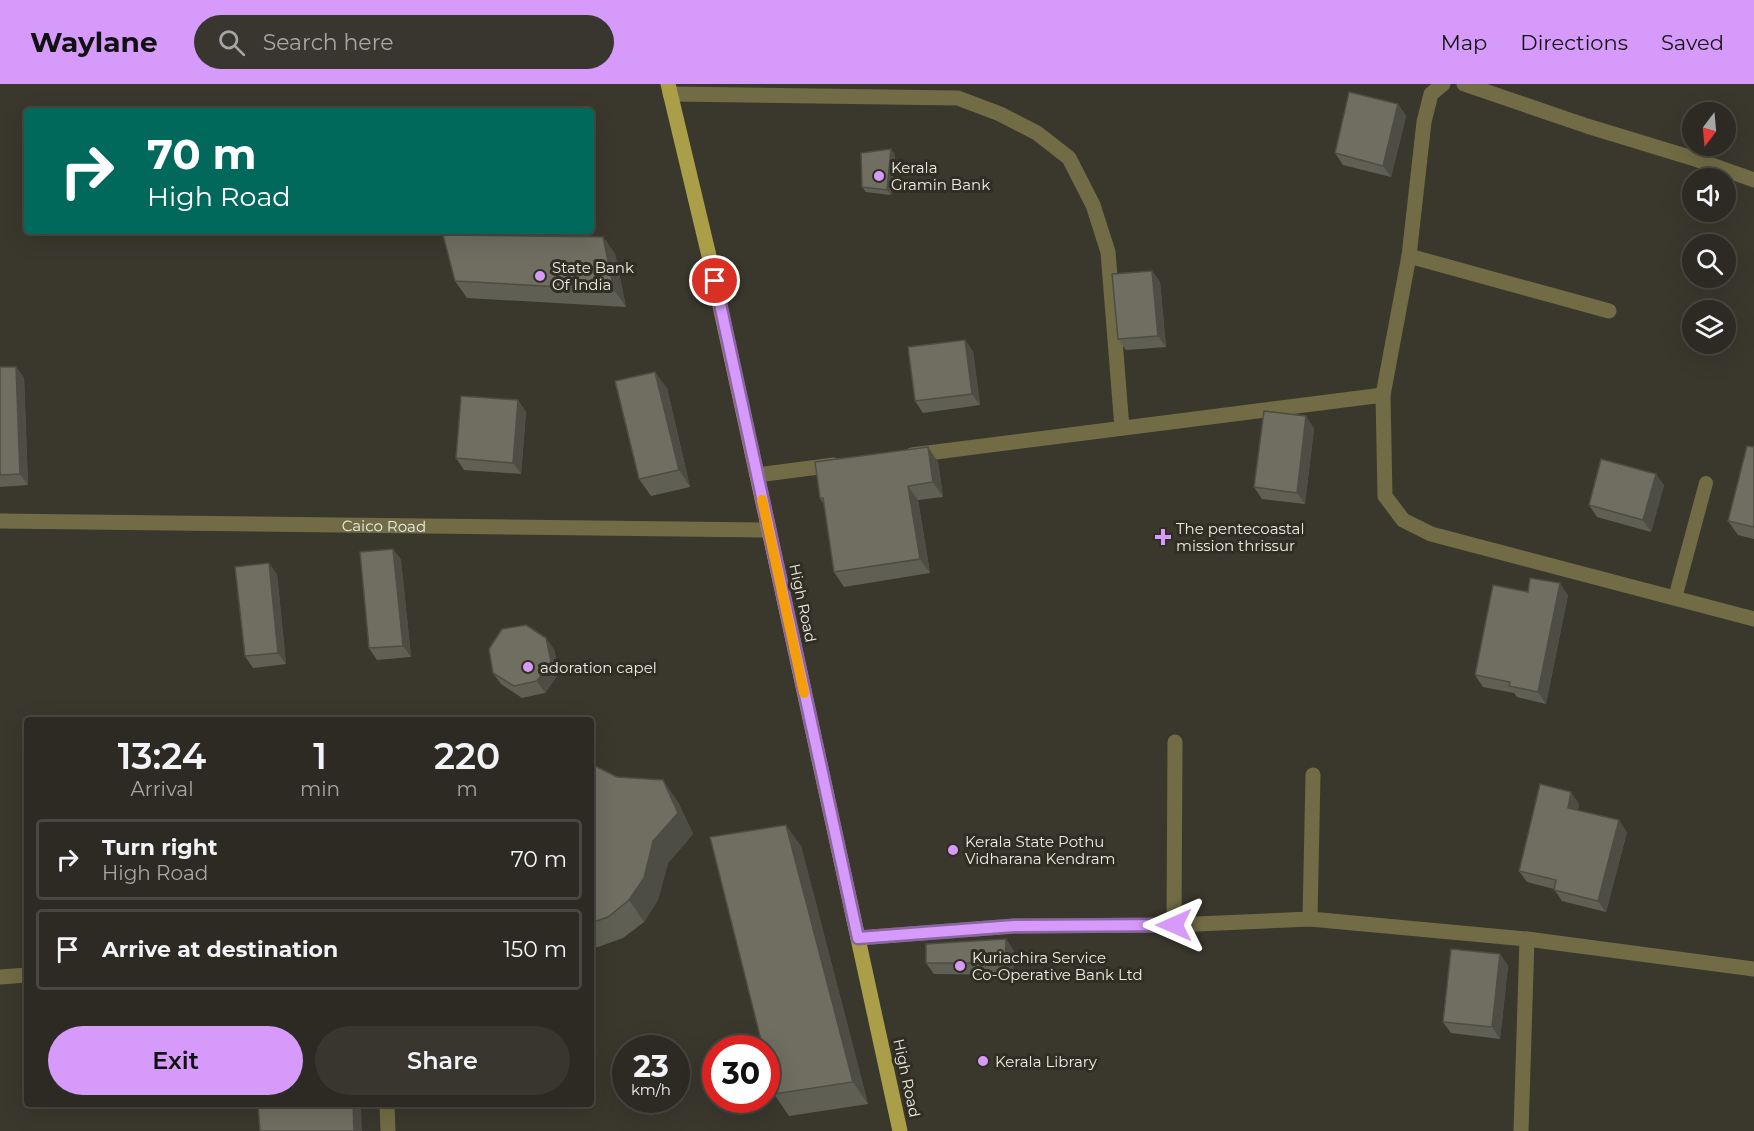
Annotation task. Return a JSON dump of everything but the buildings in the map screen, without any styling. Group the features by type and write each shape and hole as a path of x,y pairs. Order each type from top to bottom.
{"main road":[{"name":"High Road","path":"669,89 710,260 900,1131"}],"street":[{"path":"1443,84 1431,94 1424,122 1409,256 1383,395 1385,496 1403,520 1431,534 1754,619"},
{"path":"1464,84 1754,180"},
{"path":"669,89 958,98 1000,114 1037,133 1069,158 1093,206 1108,252 1122,428"},
{"path":"1409,256 1609,311"},
{"path":"898,457 1383,395"},
{"path":"757,475 851,463"},
{"name":"Caico Road","path":"0,521 769,530"},
{"path":"1174,925 1175,742"},
{"path":"1310,919 1313,775"},
{"path":"858,938 1014,926 1174,925 1310,919 1527,939 1754,969"},
{"path":"1521,1131 1527,939"},
{"path":"0,977 24,975"},
{"path":"387,1107 388,1131"}],"lane":[{"path":"1675,598 1706,483"}],"slow traffic":[{"path":"762,500 804,693"}],"place":[{"name":"Kerala Gramin Bank","path":"879,176"},
{"name":"State Bank Of India","path":"540,276"},
{"name":"The pentecoastal mission thrissur","path":"1163,537"},
{"name":"adoration capel","path":"528,667"},
{"name":"Kerala State Pothu Vidharana Kendram","path":"953,850"},
{"name":"Kuriachira Service Co-Operative Bank Ltd","path":"960,966"},
{"name":"Kerala Library","path":"983,1061"}],"route":[{"path":"715,281 858,938 1014,926 1174,925"}]}
